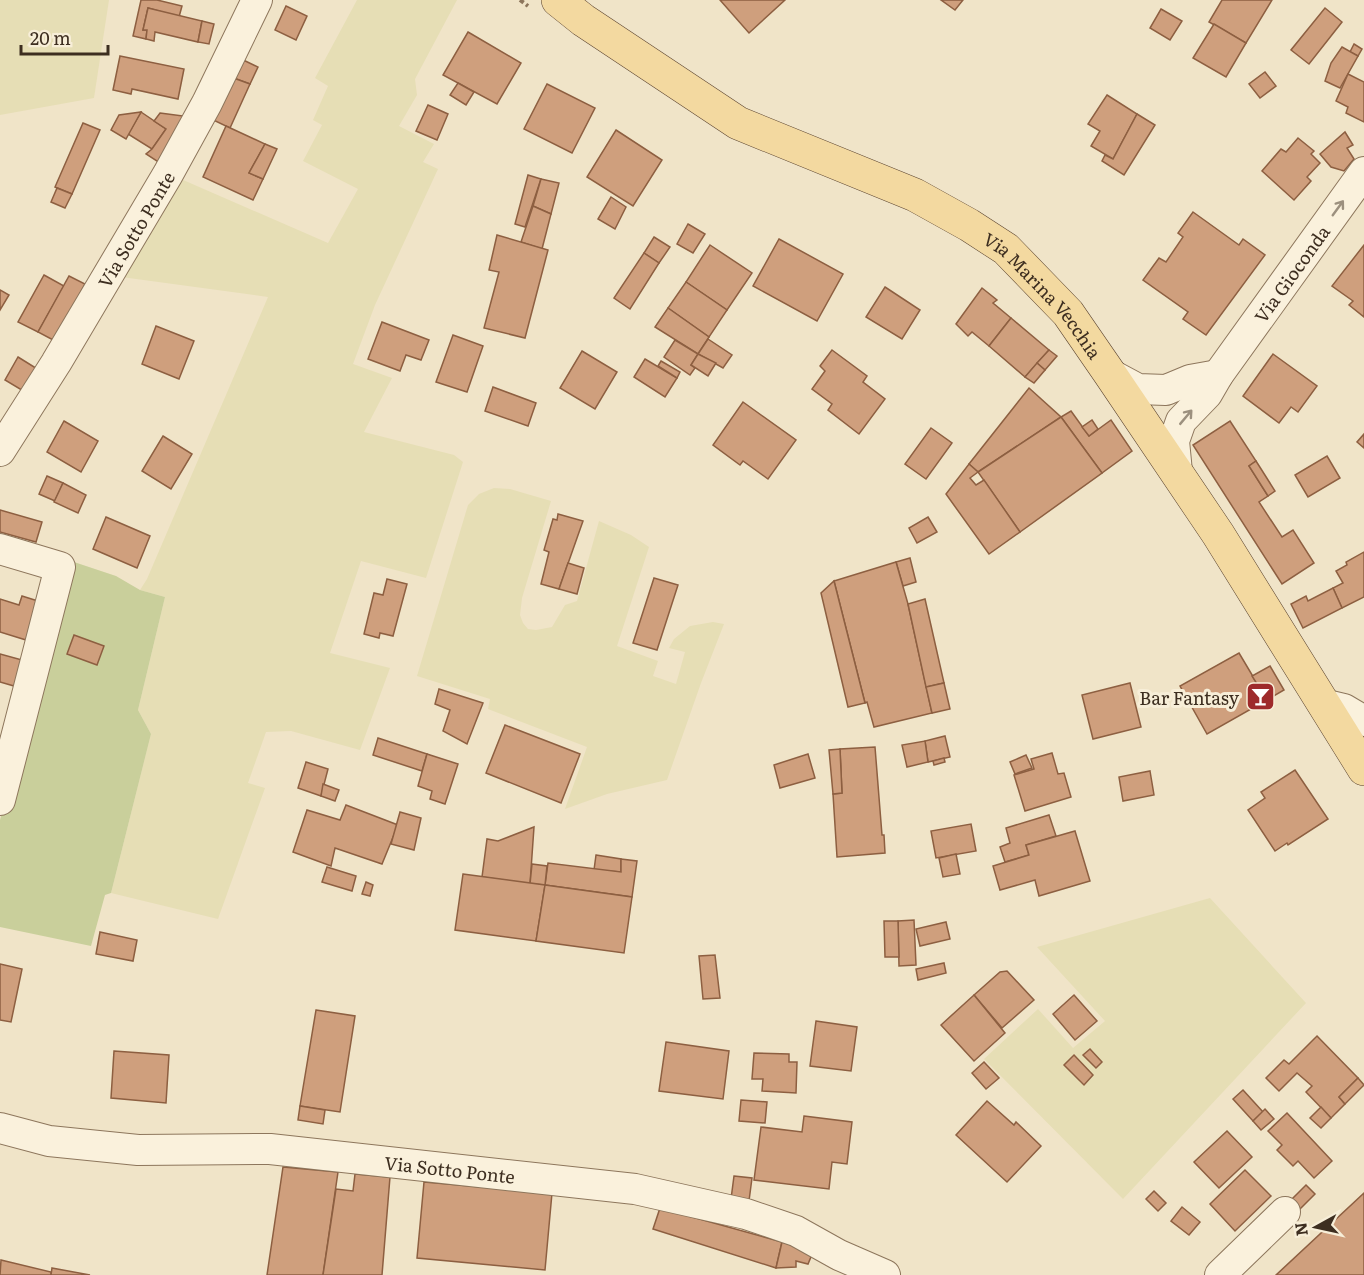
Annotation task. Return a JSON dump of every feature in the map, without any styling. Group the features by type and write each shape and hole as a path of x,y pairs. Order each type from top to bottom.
{"main road":[{"name":"Via Marina Vecchia","path":"558,0 583,20 738,123 915,195 1006,249 1068,313 1110,374 1177,472 1364,769"}],"street":[{"name":"Via Sotto Ponte","path":"0,451 56,363 168,174 207,103 257,0"},
{"name":"Via Gioconda","path":"1177,472 1174,441 1181,421 1207,394 1218,375 1364,172"},
{"path":"1110,374 1138,389 1148,390 1166,390 1190,380 1218,375"},
{"path":"0,549 60,567 0,800"},
{"path":"1323,704 1344,709 1364,721"},
{"name":"Via Sotto Ponte","path":"0,1128 49,1141 138,1150 270,1149 635,1189 746,1214 796,1231 839,1256 885,1275"},
{"path":"1220,1275 1285,1212"}],"shaded area":[{"path":"0,0 109,0 94,98 0,115"},
{"path":"357,0 457,0 415,79 417,95 399,126 434,144 423,162 438,169 375,305 353,364 392,378 364,432 454,455 463,462 426,578 361,561 330,653 390,668 360,750 291,731 266,732 248,783 265,788 218,919 111,893 151,734 138,710 165,597 140,590 147,579 268,297 114,276 174,176 328,243 358,189 303,161 322,125 313,120 328,86 315,78"},
{"path":"494,488 510,489 551,501 522,598 520,615 528,629 552,627 565,605 577,601 599,521 631,535 649,547 617,646 658,661 653,676 676,684 685,652 669,648 674,639 690,626 713,622 724,624 667,780 607,794 565,809 587,747 488,709 490,699 417,676 468,505 479,494"},
{"path":"1210,898 1306,1003 1123,1199 984,1059 1038,1009 1073,1048 1105,1021 1037,947"}],"green space":[{"path":"71,561 116,576 140,590 165,597 138,710 151,734 111,893 105,895 91,946 0,927 0,820"}],"building":[{"path":"141,0 157,0 182,6 179,17 148,8 143,30 147,30 146,39 133,36"},
{"path":"720,0 785,0 749,33"},
{"path":"941,0 963,0 955,10"},
{"path":"1222,0 1272,0 1246,43 1209,22"},
{"path":"286,6 307,16 296,40 275,30"},
{"path":"148,8 202,21 198,42 155,32 154,41 146,39 147,30 143,30"},
{"path":"1325,8 1342,22 1309,64 1291,50"},
{"path":"1161,9 1182,21 1170,40 1150,28"},
{"path":"202,21 214,24 209,44 198,42"},
{"path":"1214,24 1246,43 1226,77 1193,58"},
{"path":"468,32 521,63 497,104 443,75"},
{"path":"1354,44 1362,49 1358,56 1350,52"},
{"path":"1342,47 1358,56 1340,88 1325,81 1331,63"},
{"path":"120,56 184,69 178,99 132,89 131,94 113,90"},
{"path":"237,57 258,67 250,84 228,76"},
{"path":"1265,72 1276,86 1260,98 1249,84"},
{"path":"1348,74 1364,82 1364,122 1346,113 1348,107 1336,101"},
{"path":"228,76 250,84 230,128 209,118"},
{"path":"458,83 474,92 466,105 450,95"},
{"path":"547,84 595,108 572,153 524,129"},
{"path":"1107,95 1137,114 1113,159 1091,146 1100,131 1088,124"},
{"path":"428,105 448,114 437,140 416,131"},
{"path":"141,112 166,129 152,149 128,134"},
{"path":"141,112 126,139 111,130 119,115"},
{"path":"160,113 191,117 163,165 146,154 166,129 154,121"},
{"path":"1137,114 1155,125 1124,175 1102,161 1105,155 1113,159"},
{"path":"83,123 100,130 72,194 55,187"},
{"path":"226,126 265,144 249,173 263,179 253,200 203,177"},
{"path":"616,130 662,160 633,206 587,177"},
{"path":"1345,132 1353,145 1347,148 1354,159 1344,171 1331,167 1320,154"},
{"path":"1298,138 1314,151 1311,154 1320,163 1307,177 1311,181 1294,200 1262,171 1281,149 1286,152"},
{"path":"265,144 277,149 263,179 249,173"},
{"path":"528,175 541,179 525,227 515,224"},
{"path":"541,179 559,183 551,214 533,206"},
{"path":"57,188 72,194 65,208 51,202"},
{"path":"611,197 626,207 615,229 598,219"},
{"path":"533,206 551,214 542,249 521,242"},
{"path":"1193,212 1239,245 1243,239 1265,255 1206,335 1183,319 1188,312 1143,280 1159,258 1166,262 1183,237 1178,233"},
{"path":"688,224 705,234 693,253 677,244"},
{"path":"497,235 548,250 525,338 484,328 499,272 489,270"},
{"path":"654,237 670,247 659,263 644,253"},
{"path":"779,239 843,274 817,321 753,286"},
{"path":"710,245 752,273 727,310 686,282"},
{"path":"1364,245 1364,317 1349,305 1353,301 1332,286"},
{"path":"644,253 659,263 630,309 614,298"},
{"path":"44,275 64,286 38,332 18,322"},
{"path":"69,276 85,284 55,341 38,332"},
{"path":"686,282 727,310 709,337 668,308"},
{"path":"885,287 920,310 902,339 866,317"},
{"path":"982,288 997,300 993,303 1011,318 989,346 972,332 968,336 956,324"},
{"path":"0,290 9,295 0,310"},
{"path":"668,308 709,337 698,354 655,327"},
{"path":"1011,318 1049,350 1025,377 989,346"},
{"path":"382,322 429,340 421,360 406,355 400,371 368,359"},
{"path":"156,326 194,341 179,379 142,364"},
{"path":"453,335 483,346 467,392 436,382"},
{"path":"708,339 732,355 723,368 698,354"},
{"path":"675,340 698,354 691,365 695,368 690,375 664,357"},
{"path":"832,350 867,376 863,382 885,399 859,434 828,410 832,404 812,389 825,371 820,366"},
{"path":"1049,350 1057,356 1045,370 1037,363"},
{"path":"582,351 617,372 595,409 560,388"},
{"path":"698,354 716,363 708,376 691,365"},
{"path":"1273,354 1317,386 1298,412 1291,407 1279,423 1243,396"},
{"path":"18,357 39,370 25,392 5,380"},
{"path":"645,359 677,378 665,397 634,377"},
{"path":"661,361 680,372 677,378 658,366"},
{"path":"1037,363 1045,370 1034,383 1025,377"},
{"path":"493,387 536,403 528,426 485,411"},
{"path":"1029,388 1061,417 978,472 969,464"},
{"path":"743,402 796,440 768,479 743,461 740,465 713,445"},
{"path":"1071,411 1089,436 1111,420 1132,451 1102,473 1061,417"},
{"path":"1061,417 1102,473 1020,532 978,472"},
{"path":"1092,420 1098,429 1089,436 1082,427"},
{"path":"64,421 98,441 81,472 47,452"},
{"path":"1230,421 1256,461 1249,466 1268,496 1259,502 1282,537 1293,530 1314,563 1282,584 1193,445"},
{"path":"931,428 952,443 926,479 905,464"},
{"path":"1364,434 1364,448 1357,442"},
{"path":"163,436 192,454 171,489 142,471"},
{"path":"1327,456 1340,478 1308,497 1295,475"},
{"path":"1256,461 1275,491 1268,496 1249,466"},
{"path":"969,464 978,472 970,478 976,485 984,480 1020,532 989,554 946,494"},
{"path":"47,476 63,483 55,501 39,494"},
{"path":"63,483 86,495 78,513 54,502"},
{"path":"0,510 42,522 36,542 0,532"},
{"path":"558,514 583,521 559,589 541,584 549,552 544,550 553,519 557,520"},
{"path":"106,517 150,536 137,568 93,549"},
{"path":"928,517 937,532 917,543 909,528"},
{"path":"1364,552 1364,597 1342,608 1333,588 1343,583 1336,571 1347,565 1346,562"},
{"path":"910,558 916,582 903,586 896,562"},
{"path":"896,562 908,604 932,713 874,727 867,702 865,703 834,581"},
{"path":"568,563 584,568 577,594 559,589"},
{"path":"654,578 678,585 657,650 633,643"},
{"path":"387,579 407,584 393,636 380,633 379,638 364,634 374,593 383,595"},
{"path":"834,581 865,703 848,707 821,593"},
{"path":"1333,588 1342,608 1303,628 1291,604 1306,596 1308,601"},
{"path":"22,596 38,601 26,640 0,632 0,599 19,605"},
{"path":"925,599 944,683 926,687 908,604"},
{"path":"74,635 104,646 97,665 67,654"},
{"path":"1239,653 1267,700 1207,734 1180,686"},
{"path":"0,654 22,660 14,686 0,682"},
{"path":"1270,666 1284,690 1267,700 1252,676"},
{"path":"944,683 950,709 932,713 926,687"},
{"path":"1130,683 1141,727 1093,739 1082,695"},
{"path":"439,689 483,703 467,744 443,731 450,710 435,704"},
{"path":"505,725 580,754 561,803 486,773"},
{"path":"945,736 950,757 928,762 925,741"},
{"path":"378,738 427,754 422,771 373,755"},
{"path":"925,741 928,762 907,767 902,745"},
{"path":"875,747 885,853 837,857 833,794 842,793 840,749"},
{"path":"840,749 842,793 833,794 829,750"},
{"path":"1052,753 1058,774 1064,773 1071,797 1025,811 1014,775 1034,769 1031,759"},
{"path":"427,754 458,764 445,804 430,799 432,791 418,786"},
{"path":"808,754 815,778 780,788 774,765"},
{"path":"1026,755 1032,768 1015,774 1010,762"},
{"path":"944,758 945,762 934,765 933,761"},
{"path":"306,762 328,769 321,796 298,788"},
{"path":"1295,770 1328,819 1275,851 1248,810 1265,798 1261,792"},
{"path":"1150,771 1154,795 1123,801 1119,777"},
{"path":"323,784 339,790 335,801 321,796"},
{"path":"346,805 398,825 382,864 335,848 331,866 293,852 307,810 340,820"},
{"path":"400,812 421,818 414,850 391,844"},
{"path":"1049,815 1056,836 1026,845 1029,855 1005,862 1000,847 1010,843 1006,828"},
{"path":"971,824 976,851 936,858 931,831"},
{"path":"534,827 530,884 482,877 487,839 498,841"},
{"path":"1075,831 1090,881 1039,896 1035,880 1000,890 993,866 1029,855 1026,845"},
{"path":"956,854 960,874 943,877 939,858"},
{"path":"596,855 621,859 621,872 594,870"},
{"path":"621,859 637,861 632,897 545,885 548,863 621,872"},
{"path":"532,864 547,866 545,885 530,884"},
{"path":"327,867 356,876 352,891 322,882"},
{"path":"463,874 545,885 536,941 455,930"},
{"path":"366,882 373,885 370,896 362,894"},
{"path":"545,885 632,897 624,953 536,941"},
{"path":"914,920 916,965 899,966 898,921"},
{"path":"884,921 898,921 899,957 885,957"},
{"path":"946,922 950,939 920,946 916,929"},
{"path":"100,932 137,940 133,961 96,954"},
{"path":"715,955 720,998 703,999 699,956"},
{"path":"944,963 946,973 918,980 916,969"},
{"path":"0,964 22,969 11,1022 0,1020"},
{"path":"1007,971 1034,1000 1002,1028 974,995 1000,972"},
{"path":"974,995 1005,1033 974,1061 941,1025"},
{"path":"1074,995 1097,1021 1075,1040 1053,1014"},
{"path":"316,1010 355,1016 340,1112 300,1106"},
{"path":"816,1021 857,1027 851,1071 810,1066"},
{"path":"1317,1036 1358,1078 1339,1097 1345,1104 1331,1118 1306,1092 1312,1086 1297,1073 1279,1091 1266,1078 1284,1060 1289,1064"},
{"path":"666,1042 729,1051 723,1099 659,1091"},
{"path":"1090,1049 1102,1062 1096,1068 1083,1055"},
{"path":"114,1051 169,1055 166,1103 111,1098"},
{"path":"754,1053 789,1054 789,1062 797,1062 796,1093 762,1091 763,1079 752,1079"},
{"path":"1074,1055 1093,1075 1084,1085 1064,1065"},
{"path":"984,1062 999,1078 986,1089 972,1073"},
{"path":"1358,1078 1364,1085 1345,1104 1339,1097"},
{"path":"1243,1090 1263,1112 1253,1121 1233,1099"},
{"path":"741,1100 767,1102 765,1123 739,1121"},
{"path":"987,1101 1014,1125 1016,1122 1041,1146 1007,1182 956,1135"},
{"path":"300,1106 325,1110 323,1124 298,1120"},
{"path":"1321,1107 1331,1118 1321,1128 1310,1118"},
{"path":"1265,1109 1274,1119 1261,1130 1253,1121"},
{"path":"1287,1113 1332,1161 1314,1178 1298,1161 1293,1166 1277,1150 1282,1145 1268,1131"},
{"path":"804,1116 852,1122 847,1164 832,1162 829,1189 754,1180 761,1127 802,1132"},
{"path":"1227,1131 1252,1157 1219,1188 1194,1162"},
{"path":"283,1167 338,1172 323,1275 267,1275"},
{"path":"1245,1170 1271,1196 1235,1231 1210,1204"},
{"path":"355,1174 390,1177 382,1275 323,1275 336,1189 353,1191"},
{"path":"734,1176 752,1178 749,1201 731,1199"},
{"path":"424,1182 552,1193 545,1270 417,1258"},
{"path":"1306,1185 1315,1194 1299,1210 1290,1201"},
{"path":"1154,1191 1166,1203 1158,1211 1146,1199"},
{"path":"1364,1193 1364,1275 1276,1275"},
{"path":"1182,1207 1200,1222 1189,1235 1171,1221"},
{"path":"660,1208 782,1242 776,1268 653,1229"},
{"path":"782,1242 813,1252 808,1264 796,1261 796,1267 776,1268"},
{"path":"1,1260 51,1272 51,1275 0,1275"},
{"path":"52,1268 90,1275 51,1275"}],"place":[{"name":"Bar Fantasy","path":"1260,697"}]}
